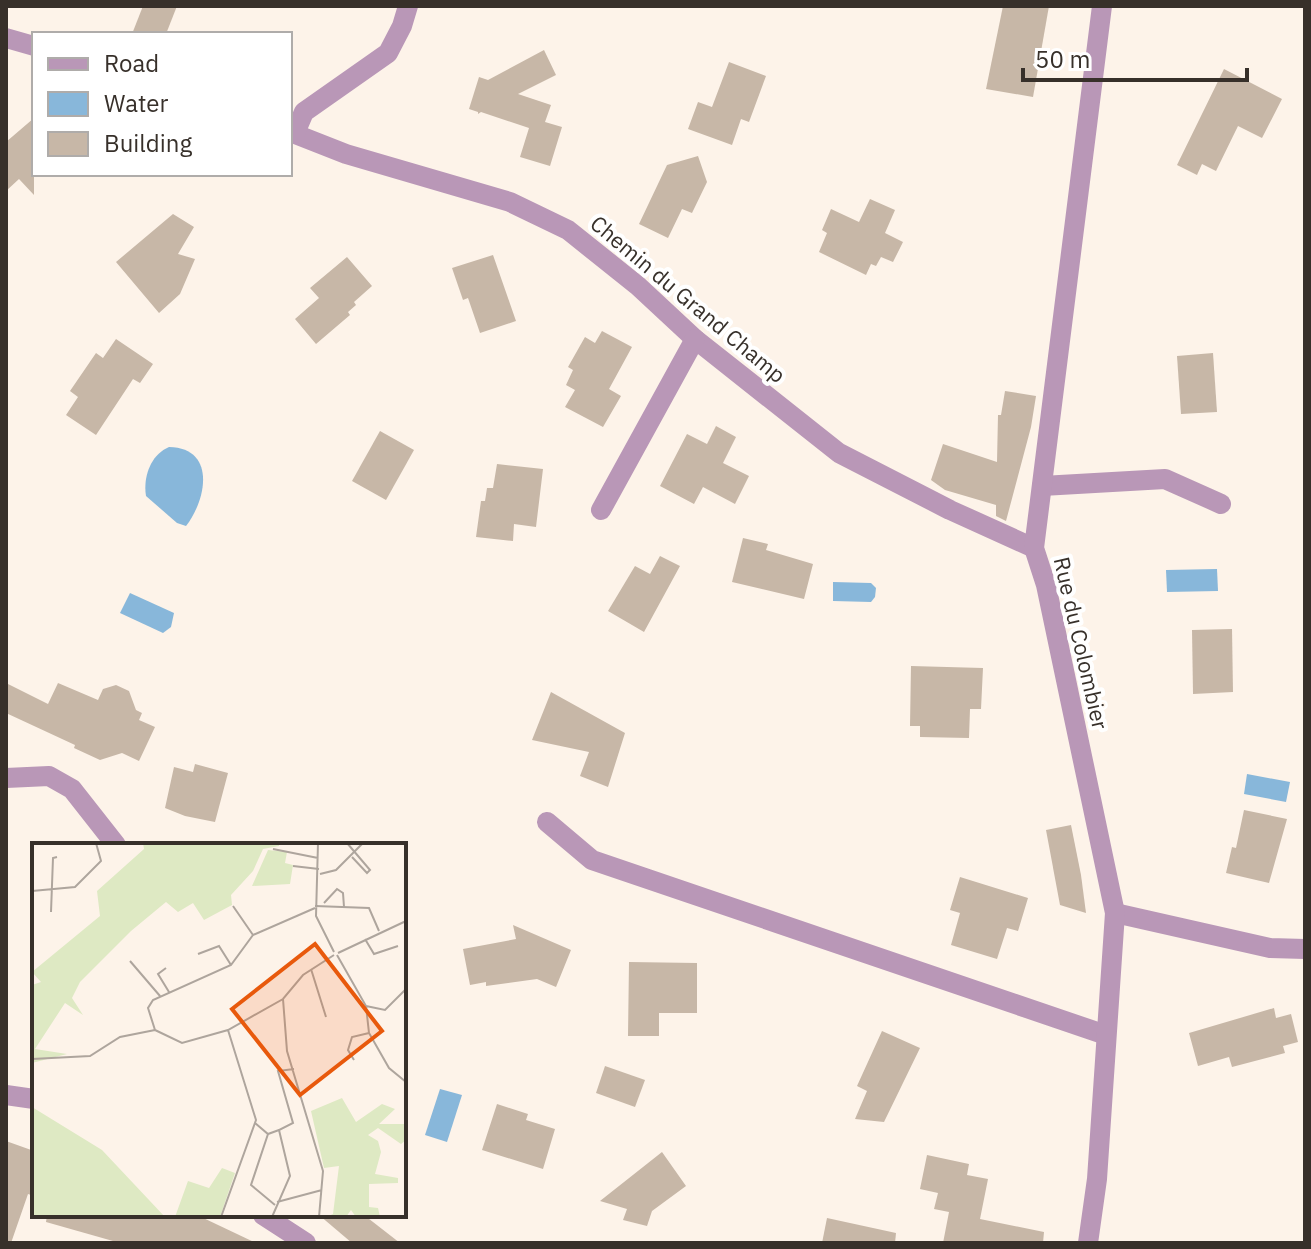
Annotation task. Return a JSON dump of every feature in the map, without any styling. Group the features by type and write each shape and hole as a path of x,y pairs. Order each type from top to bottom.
{"street":[{"path":"292,132 304,112 388,53 408,6"},
{"name":"Rue du Colombier","path":"1088,1243 1097,1179 1115,913 1046,585 1034,548 1102,6"},
{"path":"6,38 32,45"},
{"name":"Chemin du Grand Champ","path":"292,132 346,154 510,202 568,230 638,286 695,339 839,453 950,510 1034,548"},
{"path":"601,510 695,339"},
{"path":"1042,486 1165,479 1221,504"},
{"path":"6,778 49,776 72,789 114,843"},
{"path":"547,822 592,860 1106,1035"},
{"path":"1115,913 1270,948 1305,949"},
{"path":"6,1095 32,1099"},
{"path":"266,1217 306,1243"}],"water":[{"path":"169,447 184,450 201,465 203,477 199,502 186,526 177,523 146,496 149,468 157,456"},
{"path":"1217,569 1218,591 1167,592 1166,570"},
{"path":"833,582 871,583 876,588 875,597 871,602 833,601"},
{"path":"130,593 174,613 171,627 163,633 120,613"},
{"path":"1247,774 1290,782 1286,802 1244,794"},
{"path":"440,1089 462,1095 447,1142 425,1135"}],"building":[{"path":"143,6 177,6 167,32 133,32"},
{"path":"1003,6 1049,6 1033,97 986,89"},
{"path":"544,50 556,75 518,94 551,105 545,122 562,127 550,166 520,157 529,128 469,109 479,77 488,80"},
{"path":"729,62 766,76 749,122 741,119 732,145 688,129 698,102 712,107"},
{"path":"1224,69 1282,99 1262,138 1238,126 1216,171 1202,164 1197,175 1177,165"},
{"path":"32,120 34,195 19,179 6,191 6,142"},
{"path":"698,156 707,182 692,213 682,209 668,238 639,224 667,165"},
{"path":"870,199 895,210 885,233 903,242 893,262 881,257 876,266 871,264 866,275 819,252 827,233 822,230 831,209 859,222"},
{"path":"173,214 194,227 178,254 195,259 180,294 159,313 116,262"},
{"path":"493,255 516,321 480,333 468,298 463,300 452,268"},
{"path":"347,257 372,286 354,302 356,305 348,312 350,315 316,344 295,319 319,298 310,288"},
{"path":"602,331 632,347 609,389 621,396 603,427 565,407 575,390 566,385 573,370 568,367 585,337 595,343"},
{"path":"116,339 153,364 140,383 133,379 96,435 66,415 78,397 70,391 96,353 103,358"},
{"path":"1213,353 1217,412 1181,414 1177,356"},
{"path":"1005,391 1036,396 1006,521 996,516 996,505 945,490 931,480 943,444 997,462 998,415 1001,415"},
{"path":"716,426 736,437 723,463 749,476 735,504 703,487 694,504 660,486 687,434 707,444"},
{"path":"380,431 414,450 386,500 352,481"},
{"path":"497,464 543,469 536,527 514,524 513,541 476,537 481,501 485,501 487,488 493,488"},
{"path":"743,538 768,544 766,550 813,564 804,599 732,582"},
{"path":"660,556 680,566 644,632 608,611 635,566 650,574"},
{"path":"1232,629 1233,692 1193,694 1192,630"},
{"path":"911,666 983,668 981,709 970,709 969,738 920,737 920,726 910,726"},
{"path":"6,683 48,704 58,683 98,700 103,689 116,685 129,691 136,710 142,713 139,720 155,727 139,761 122,753 100,760 6,713"},
{"path":"551,692 625,733 608,787 580,776 589,752 532,740"},
{"path":"195,764 228,773 215,822 165,808 174,767 193,772"},
{"path":"1244,810 1287,819 1269,883 1226,873 1232,847 1236,848"},
{"path":"1071,825 1086,913 1060,905 1046,830"},
{"path":"960,877 1028,898 1018,931 1007,928 997,959 951,945 960,913 950,910"},
{"path":"513,925 571,950 556,987 537,979 486,986 486,982 470,985 463,949 516,939"},
{"path":"629,962 697,963 697,1013 659,1013 659,1036 628,1036"},
{"path":"1274,1008 1276,1018 1291,1014 1298,1042 1283,1046 1285,1053 1232,1067 1229,1057 1198,1066 1189,1033"},
{"path":"882,1031 920,1048 884,1122 855,1119 867,1091 857,1086"},
{"path":"605,1066 645,1080 635,1107 596,1093"},
{"path":"497,1104 528,1114 526,1120 555,1129 543,1169 482,1150"},
{"path":"6,1141 32,1150 32,1195 28,1194 11,1243 6,1243"},
{"path":"662,1152 686,1186 652,1211 647,1226 623,1220 627,1209 600,1201"},
{"path":"927,1155 969,1164 967,1175 988,1179 980,1219 1044,1232 1043,1243 943,1243 949,1212 934,1209 938,1193 920,1189"},
{"path":"47,1217 201,1217 256,1243 120,1243 46,1222"},
{"path":"321,1217 367,1217 400,1243 352,1243"},
{"path":"827,1218 896,1233 895,1243 822,1243"}]}
